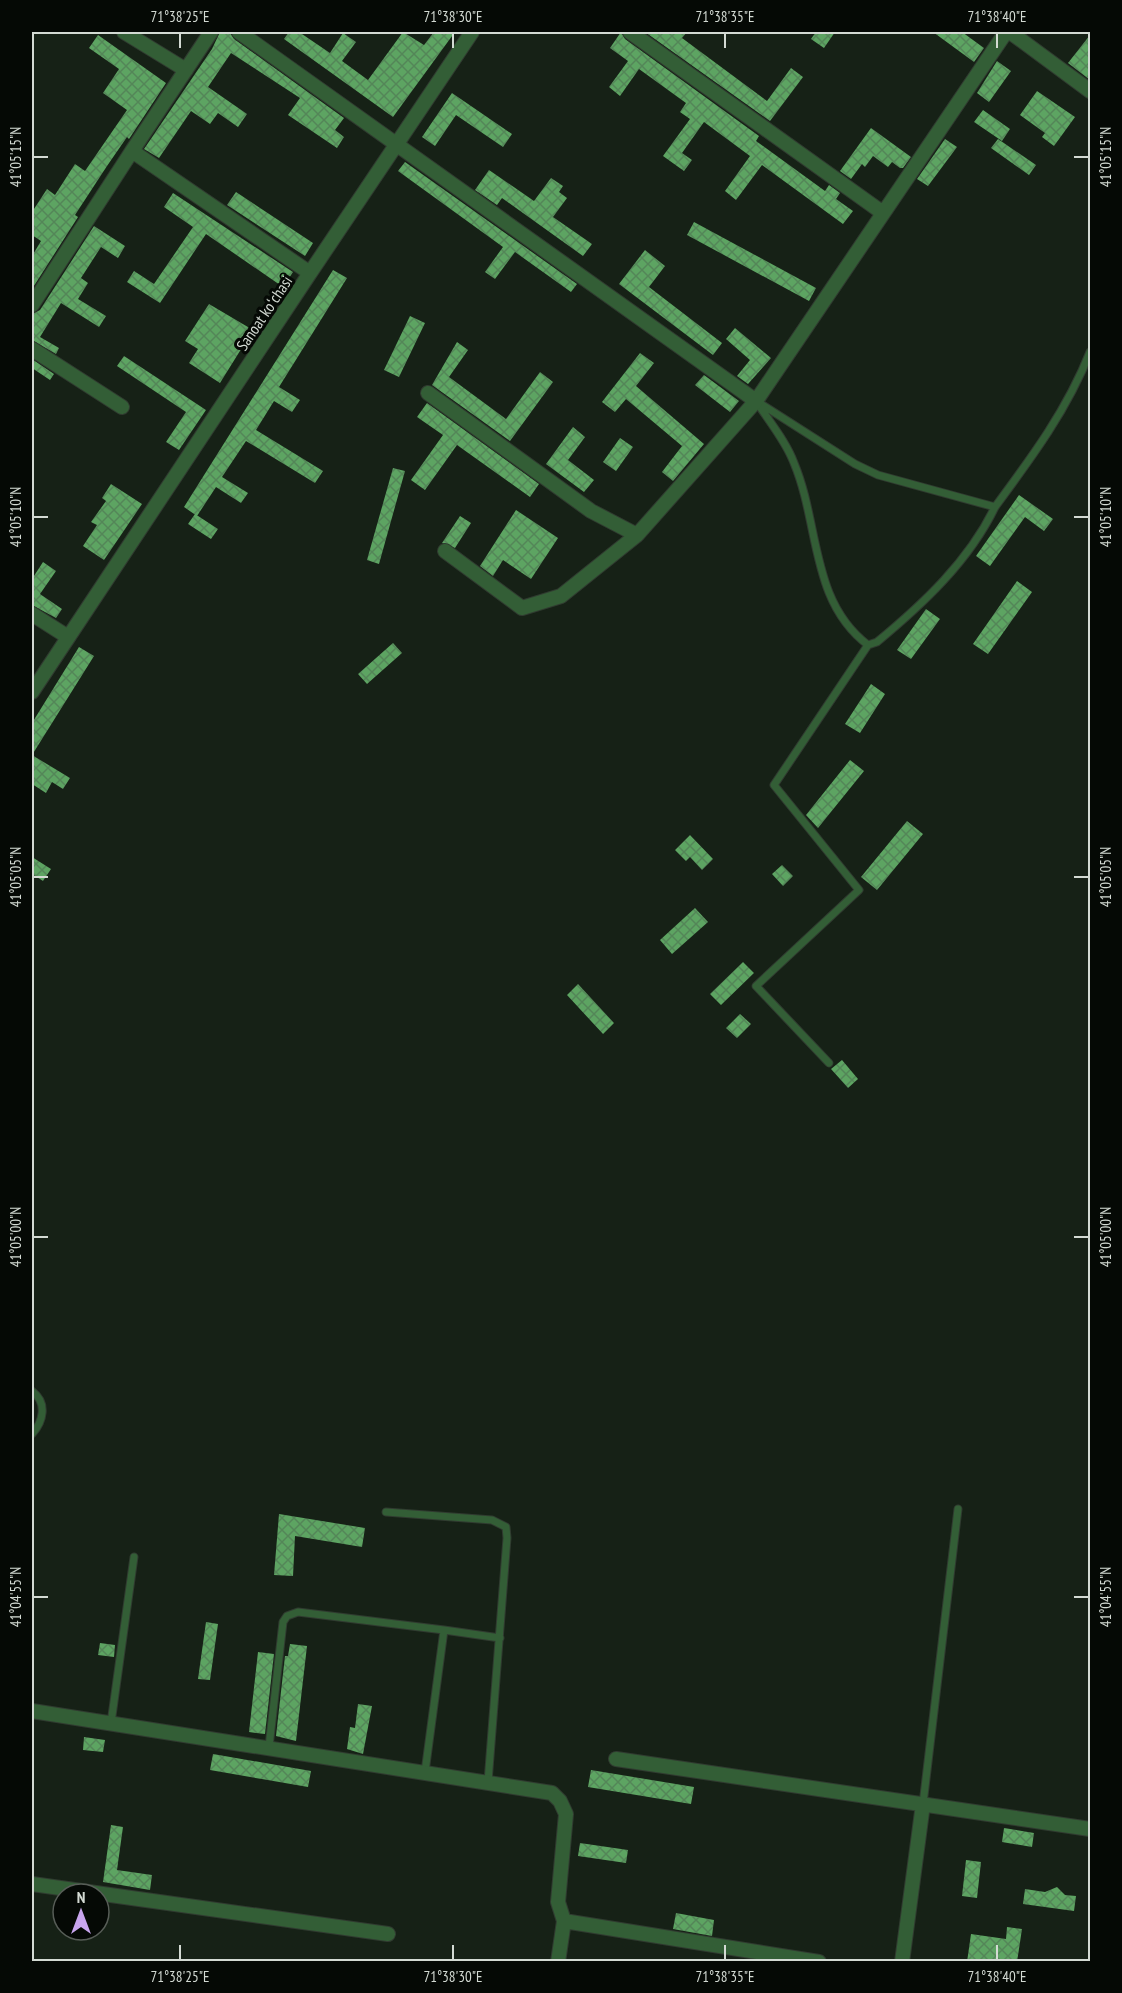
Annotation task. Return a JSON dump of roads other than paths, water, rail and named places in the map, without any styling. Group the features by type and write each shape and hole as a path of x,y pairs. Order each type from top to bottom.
{"street":[{"path":"124,32 186,70"},
{"path":"32,305 211,32"},
{"path":"239,32 756,400"},
{"path":"310,273 472,32"},
{"path":"630,32 883,213"},
{"path":"445,551 522,608 561,596 637,535 756,400 1008,32 1090,91"},
{"name":"Sanoat koʻchasi","path":"32,693 310,273 132,152"},
{"path":"32,349 122,407"},
{"path":"428,393 591,512 637,535"},
{"path":"32,614 68,638"},
{"path":"32,1711 552,1793 560,1801 566,1814 558,1902 564,1921 558,1962"},
{"path":"616,1759 1090,1829"},
{"path":"902,1962 922,1804"},
{"path":"32,1884 388,1934"},
{"path":"564,1921 819,1962"}],"lane":[{"path":"829,1063 756,986 859,890 774,785 868,645 898,624 929,596 974,545 995,507 1049,434 1076,388 1090,352"},
{"path":"756,400 855,464 878,475 995,507"},
{"path":"756,400 794,461 811,515 821,575 833,606 852,633 868,645"},
{"path":"32,1391 37,1395 43,1410 40,1425 32,1434"},
{"path":"922,1804 958,1509"},
{"path":"386,1512 492,1520 506,1527 500,1638 488,1782"},
{"path":"111,1723 134,1557"},
{"path":"270,1747 283,1622 287,1616 298,1612 500,1638"},
{"path":"425,1772 444,1630"}]}
